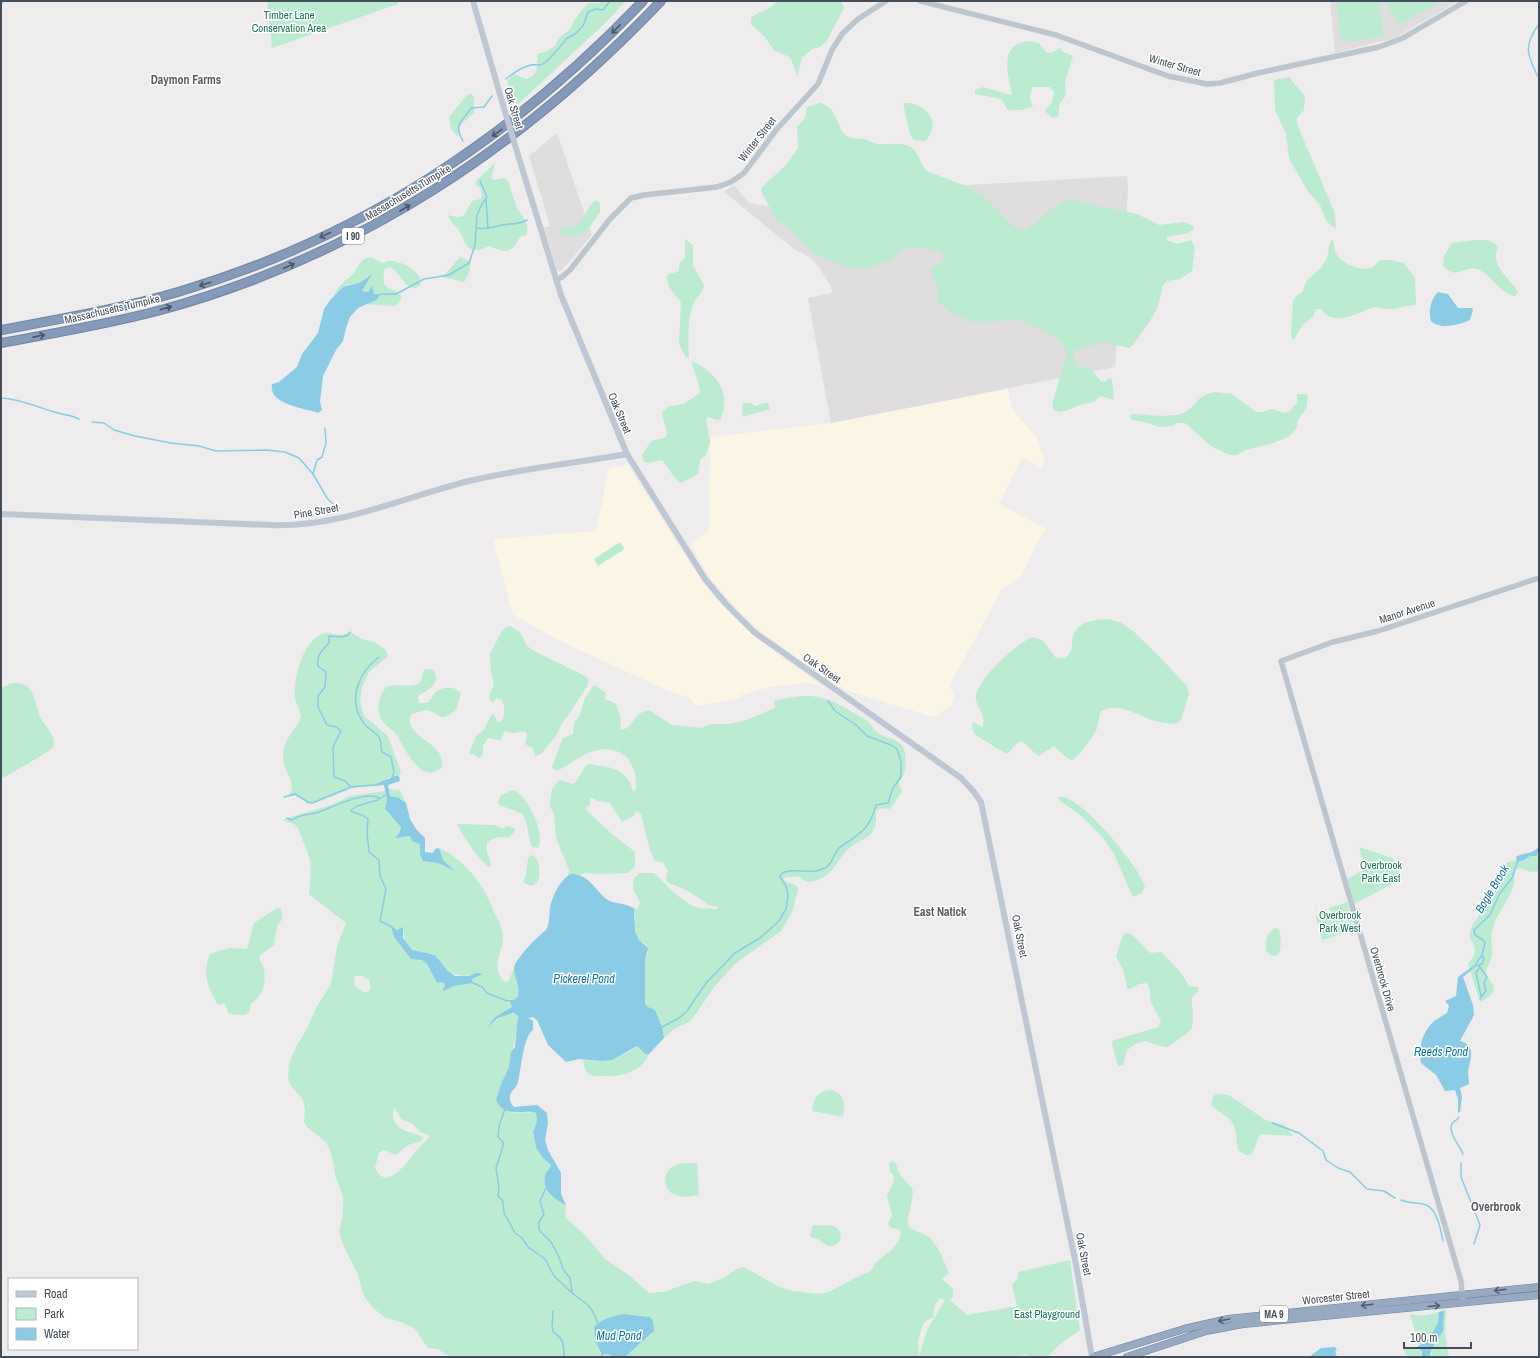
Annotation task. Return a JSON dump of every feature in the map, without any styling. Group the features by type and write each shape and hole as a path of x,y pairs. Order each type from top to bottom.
{"highway":[{"name":"Massachusetts Turnpike","path":"1,330 98,312 184,290 272,259 352,222 434,176 515,119 578,65 643,1"},
{"name":"Massachusetts Turnpike","path":"1,343 113,322 188,302 288,266 363,231 445,184 526,126 597,65 661,1"},
{"name":"Worcester Street","path":"1092,1357 1184,1329 1228,1319 1539,1287"},
{"name":"Worcester Street","path":"1128,1357 1195,1334 1230,1326 1539,1295"}],"main road":[{"name":"Oak Street","path":"473,1 556,280 627,454 705,579 740,619 770,644 961,778 978,797 984,813 1070,1237 1092,1357"},
{"name":"Pine Street","path":"1,514 271,526 302,525 331,520 470,481 627,454"}],"street":[{"name":"Winter Street","path":"556,280 564,276 616,212 631,198 644,195 717,187 731,182 744,173 777,129 818,84 829,55 838,38 853,23 886,1"},
{"name":"Winter Street","path":"920,1 1056,35 1161,74 1207,84 1379,47 1409,34 1466,1"},
{"name":"Manor Avenue","path":"1281,661 1332,642 1378,631 1539,578"},
{"name":"Overbrook Drive","path":"1281,661 1454,1258 1463,1303"}],"shaded area":[{"path":"1330,1 1458,1 1395,38 1335,53"},
{"path":"557,133 592,235 561,271 557,270 544,228 550,226 529,156"},
{"path":"1127,176 1128,192 1115,367 831,423 808,298 832,293 831,287 819,267 811,258 794,249 724,192 734,185 749,203 796,211 951,186"},
{"path":"1008,389 1013,411 1036,436 1045,462 1040,468 1022,457 999,504 1046,529 1021,577 1002,589 950,685 954,696 951,706 933,717 845,690 801,661 759,630 736,608 713,582 690,545 709,531 711,437 831,423"},
{"path":"628,465 690,563 716,599 755,637 828,690 807,683 770,687 741,695 741,698 696,706 690,698 664,689 562,642 513,615 493,539 596,531 609,468"}],"green space":[{"name":"Timber Lane Conservation Area","path":"267,1 398,1 398,4 272,48"},
{"path":"603,1 626,1 603,25 517,105 507,82 514,74 526,79 533,75 537,69 537,54 547,51 555,46 559,38 570,29 575,19 588,3 599,3"},
{"path":"777,1 841,1 844,8 826,42 820,47 812,49 802,58 797,76 792,61 789,57 774,50 765,37 751,24 751,18 754,15 770,8"},
{"path":"1336,1 1379,1 1384,37 1342,42"},
{"path":"1385,1 1442,1 1399,25"},
{"path":"1030,41 1039,43 1046,52 1051,53 1060,48 1063,52 1073,56 1065,82 1066,95 1060,103 1058,117 1052,118 1045,111 1052,102 1054,93 1050,87 1032,87 1030,99 1033,107 1021,110 1008,110 1001,99 975,94 975,90 983,87 1011,95 1012,93 1007,68 1009,53 1013,47 1020,43"},
{"path":"1289,77 1305,96 1304,110 1297,118 1297,124 1334,211 1336,224 1335,228 1327,222 1320,205 1307,190 1289,158 1286,134 1275,110 1274,80"},
{"path":"468,94 472,94 474,98 474,113 461,124 457,136 451,129 449,117"},
{"path":"820,103 831,110 842,130 849,137 864,139 877,144 900,144 912,148 927,171 968,187 984,196 1013,226 1018,229 1027,230 1055,206 1067,199 1137,214 1159,225 1184,222 1193,226 1194,229 1188,233 1167,237 1167,240 1177,244 1191,240 1195,248 1192,271 1180,279 1167,281 1162,286 1159,303 1156,310 1133,345 1129,348 1103,342 1076,350 1073,354 1080,371 1085,366 1088,366 1101,381 1105,382 1109,378 1112,379 1114,400 1100,396 1094,402 1079,405 1068,410 1061,412 1054,410 1052,405 1065,360 1066,352 1064,345 1049,333 1025,322 1017,320 988,322 968,321 947,310 938,302 938,290 931,269 944,260 943,254 934,250 923,248 901,249 891,261 883,262 870,268 850,269 812,253 787,227 777,221 761,191 762,187 785,166 798,148 797,127 805,118 807,107"},
{"path":"903,103 919,106 925,109 929,114 932,120 932,126 931,134 926,141 914,140 910,134"},
{"path":"495,163 491,178 494,180 505,178 508,181 516,206 526,223 526,235 520,237 511,250 508,251 489,246 479,250 472,250 467,246 448,215 459,217 464,215 472,201 480,199 482,195 480,187 475,184 476,181"},
{"path":"595,200 600,203 600,212 587,231 575,236 566,236 560,232 558,228 574,226 582,220"},
{"path":"685,239 693,245 693,266 704,285 702,292 692,307 688,345 689,358 686,358 679,344 681,302 671,290 667,279 667,275 679,271 680,262 685,258"},
{"path":"1333,240 1335,251 1339,258 1356,267 1366,269 1370,268 1380,260 1391,260 1404,263 1415,278 1416,305 1392,309 1373,307 1345,318 1331,317 1321,309 1316,309 1313,317 1304,323 1293,341 1291,334 1293,301 1296,296 1302,292 1307,280 1321,268 1327,258 1330,242"},
{"path":"1475,240 1491,241 1496,244 1498,247 1496,255 1497,262 1499,267 1516,289 1518,293 1515,296 1504,291 1482,271 1472,268 1461,272 1453,272 1443,266 1444,256 1452,243"},
{"path":"460,257 471,262 469,273 464,282 443,277"},
{"path":"366,258 373,258 382,263 396,261 406,265 419,276 420,285 415,288 411,288 404,282 394,269 390,267 384,270 384,284 399,293 402,297 398,304 394,306 365,304 371,302 381,294 374,295 371,287 368,292 362,291 371,274 361,282 347,285 334,296 339,287 353,274 360,262"},
{"path":"691,361 704,368 720,384 723,391 724,408 721,419 717,420 708,417 706,420 710,442 706,455 700,460 698,474 681,483 675,478 662,460 648,463 644,462 642,456 651,441 665,438 667,434 662,412 670,406 684,404 700,393"},
{"path":"1215,392 1232,394 1256,412 1272,409 1284,413 1289,412 1297,403 1297,394 1307,394 1308,398 1306,409 1298,420 1296,429 1288,437 1273,443 1246,450 1237,455 1229,455 1211,446 1185,423 1177,423 1172,426 1159,427 1149,423 1132,420 1129,417 1132,414 1166,416 1180,414 1189,409 1204,395"},
{"path":"743,403 751,403 756,406 763,403 768,403 770,409 742,417"},
{"path":"620,542 624,548 623,550 598,566 594,559"},
{"path":"1108,619 1120,622 1134,632 1187,686 1189,694 1181,720 1175,724 1151,720 1119,708 1106,709 1100,712 1096,731 1082,751 1072,760 1067,758 1054,746 1038,756 1023,742 1018,742 1008,753 1005,753 974,734 972,725 973,722 982,727 983,722 982,714 976,699 979,688 991,671 1018,646 1033,637 1043,641 1056,658 1065,658 1071,651 1073,635 1080,626 1090,621"},
{"path":"510,626 520,632 527,646 588,678 588,685 562,723 556,736 541,754 535,756 533,748 525,744 527,735 526,732 504,732 501,741 488,738 483,746 483,755 479,758 474,754 469,754 476,736 484,730 491,715 494,714 497,722 502,721 504,715 502,700 497,698 492,703 489,697 494,684 491,672 490,654 502,631"},
{"path":"325,633 340,635 352,633 362,639 374,642 386,650 388,656 369,672 362,687 360,702 364,716 388,736 401,772 399,776 389,777 377,786 356,787 312,804 308,804 298,795 288,796 292,787 283,758 287,740 299,722 301,716 295,698 295,690 301,660 305,651 317,636"},
{"path":"424,670 433,670 436,675 436,679 433,686 418,696 419,703 427,703 435,693 445,688 456,689 461,694 456,710 446,716 441,717 427,710 411,714 410,722 413,729 433,746 442,759 441,768 434,772 427,772 420,769 414,763 397,735 383,722 378,709 379,700 386,687 395,685 409,686 417,684 420,682"},
{"path":"12,683 23,684 30,689 34,696 40,717 52,735 54,744 50,750 1,779 1,688"},
{"path":"594,685 606,693 605,699 616,704 621,720 620,729 622,730 629,727 638,714 649,710 672,725 701,728 711,724 730,724 747,720 775,708 774,701 793,697 815,696 834,702 866,720 878,733 902,745 905,751 905,770 899,784 902,792 890,809 881,808 876,811 874,830 852,846 824,877 807,882 798,876 783,878 785,881 797,886 798,890 792,912 781,931 736,963 714,987 691,1021 674,1029 664,1038 663,1033 645,1004 645,960 648,953 646,945 639,940 635,931 635,915 632,907 638,909 640,902 633,889 634,878 640,873 654,873 672,891 687,903 703,909 710,908 715,910 718,907 709,905 688,891 667,882 666,876 668,871 663,862 655,861 649,847 641,814 636,811 634,816 622,822 610,803 598,801 593,798 590,798 590,805 586,808 587,811 613,835 635,852 635,867 628,873 585,873 579,875 568,875 569,870 556,838 554,815 550,806 552,789 559,780 573,784 575,783 586,765 591,764 617,770 629,780 633,791 636,790 636,780 631,763 626,756 619,752 602,750 591,752 558,770 554,770 552,767 563,738 573,734 574,722 579,717 585,698"},
{"path":"389,789 400,790 406,803 399,798 390,796"},
{"path":"513,790 519,793 530,807 538,825 540,842 538,848 532,847 524,816 514,810 499,805 498,802 501,795"},
{"name":"East Playground","path":"385,791 387,799 385,809 401,827 396,837 410,836 415,842 419,843 429,862 438,863 454,870 443,860 439,848 449,854 473,874 485,892 503,934 498,961 498,971 505,982 508,982 514,969 519,989 514,1000 507,1000 512,1007 495,1017 488,1027 504,1015 508,1014 516,1015 519,1020 509,1067 501,1084 496,1100 501,1108 505,1110 515,1113 536,1113 537,1121 533,1132 536,1146 542,1157 551,1165 546,1181 553,1193 566,1205 566,1218 586,1236 605,1259 630,1276 649,1293 664,1292 694,1281 709,1284 723,1278 735,1270 744,1267 777,1286 792,1291 819,1294 829,1292 871,1271 875,1264 896,1245 900,1235 900,1230 891,1228 888,1224 892,1215 887,1196 894,1180 893,1174 890,1172 889,1164 892,1161 895,1162 898,1170 912,1188 913,1192 908,1224 912,1229 931,1239 939,1251 949,1274 942,1279 953,1289 953,1296 950,1300 967,1315 1017,1306 1012,1285 1018,1278 1018,1272 1070,1260 1080,1330 1060,1344 1048,1357 1027,1357 1026,1354 1017,1357 624,1357 651,1334 647,1316 624,1314 598,1323 598,1347 602,1355 607,1354 614,1357 450,1357 438,1349 428,1348 415,1329 401,1322 386,1318 373,1308 364,1296 357,1272 345,1249 339,1232 343,1213 343,1196 336,1178 331,1153 326,1142 307,1127 304,1122 305,1110 303,1099 291,1086 288,1079 289,1063 296,1047 306,1031 317,1006 331,984 337,946 346,923 309,894 311,869 309,856 298,828 294,824 284,821 284,819 331,805 350,796","holes":["394,928 397,930 403,928 405,941 410,948 415,951 433,954 447,970 457,975 479,975 472,979 473,983 454,986 444,990 445,984 442,981 437,983 427,964 422,960 409,956 394,937","356,976 362,976 369,980 371,989 368,992 363,992 355,986 354,978","394,1107 401,1119 413,1124 419,1131 430,1136 397,1173 391,1177 385,1178 379,1175 375,1167 379,1153 384,1150 396,1155 408,1145 419,1142 424,1138 398,1126 393,1115","940,1298 945,1300 927,1330 919,1356 918,1341 923,1324 927,1320 933,1318 935,1305"]},
{"path":"1058,797 1067,798 1077,804 1088,813 1111,837 1138,872 1145,886 1142,893 1133,897 1114,854 1104,839 1079,814 1060,801"},
{"path":"457,824 494,825 504,829 506,826 515,828 515,831 509,838 503,837 492,839 487,843 487,852 491,863 490,867 486,865 472,848"},
{"name":"Overbrook Park East","path":"1359,847 1393,858 1402,879 1354,904 1347,879 1365,869"},
{"path":"532,855 539,864 540,872 537,883 531,886 523,882 526,876 529,856"},
{"path":"1539,855 1539,871 1531,872 1520,868 1516,869 1510,895 1493,926 1491,935 1492,954 1486,973 1494,986 1494,989 1490,996 1480,1002 1468,964 1474,956 1475,948 1469,935 1472,926 1502,881 1502,871 1506,863 1516,860 1520,862 1530,856"},
{"name":"Overbrook Park West","path":"1347,902 1355,930 1322,940 1316,917 1330,913 1329,908"},
{"path":"277,908 280,908 282,919 277,927 274,945 260,955 260,960 265,974 263,989 255,1001 251,1003 249,1012 245,1015 229,1014 224,1003 218,1005 209,987 206,967 210,954 229,948 247,949 254,923"},
{"path":"1275,928 1279,929 1281,942 1278,955 1273,956 1266,951 1266,941 1270,932"},
{"path":"1125,933 1132,935 1150,953 1161,952 1181,973 1189,986 1198,987 1198,991 1191,999 1193,1024 1191,1030 1168,1047 1146,1041 1137,1043 1127,1050 1123,1065 1119,1066 1112,1041 1158,1027 1161,1021 1150,1000 1150,991 1147,983 1139,984 1130,989 1127,988 1124,972 1116,956"},
{"path":"637,1046 645,1054 649,1054 641,1065 629,1072 615,1076 595,1076 588,1073 585,1069 583,1060 601,1061 627,1053"},
{"path":"830,1090 839,1093 843,1100 843,1117 812,1111 817,1096 822,1092"},
{"path":"1214,1095 1228,1095 1265,1120 1284,1125 1293,1136 1261,1134 1251,1154 1244,1154 1238,1150 1235,1127 1233,1123 1230,1119 1211,1106"},
{"path":"697,1163 699,1195 679,1196 672,1193 665,1182 666,1174 669,1170 677,1164"},
{"path":"813,1225 829,1225 836,1227 841,1234 839,1242 836,1245 828,1246 818,1239 810,1237"},
{"path":"1446,1309 1445,1334 1449,1357 1406,1357 1403,1346 1420,1350 1410,1314 1433,1314"}],"water":[{"path":"372,274 362,291 368,292 372,286 374,294 381,294 376,300 358,308 350,317 343,341 336,350 323,376 320,402 322,410 318,413 281,401 272,391 272,384 279,382 297,367 302,354 318,333 324,309 331,299 343,287 361,282"},
{"path":"1438,292 1448,294 1458,308 1472,308 1473,310 1470,320 1461,324 1450,326 1435,324 1431,321 1431,305"},
{"path":"395,776 399,776 400,781 388,785 390,796 399,798 406,803 410,819 416,829 425,838 425,852 433,853 435,849 439,848 443,860 455,871 438,863 423,861 420,854 420,844 412,841 410,836 395,838 401,827 385,809 387,799 384,785 371,786"},
{"path":"1539,846 1537,856 1530,856 1517,862 1516,857 1534,851"},
{"name":"Pickerel Pond","path":"571,874 582,876 608,900 627,905 634,909 635,931 639,940 648,948 645,960 645,1004 655,1010 662,1027 664,1038 649,1054 645,1054 637,1046 612,1060 601,1061 579,1059 566,1062 548,1045 537,1020 533,1017 528,1018 533,1021 533,1030 527,1039 518,1082 510,1095 510,1100 514,1107 537,1105 547,1113 548,1123 545,1140 548,1150 561,1173 561,1194 566,1205 549,1193 545,1184 546,1173 551,1165 542,1157 536,1147 533,1132 537,1121 536,1113 510,1112 504,1110 496,1100 501,1084 509,1067 511,1052 515,1047 518,1016 513,1013 498,1018 487,1028 495,1017 512,1007 510,1002 506,1000 514,1000 518,996 518,988 514,972 515,964 527,948 546,930 549,922 551,904 555,894 563,880"},
{"path":"391,926 397,930 403,927 403,938 412,950 435,955 447,970 455,976 469,976 476,973 483,974 472,979 473,983 454,986 443,991 445,984 442,982 437,983 427,964 422,960 411,959 394,937"},
{"name":"Reeds Pond","path":"1476,964 1474,968 1463,977 1473,1005 1474,1015 1460,1041 1468,1046 1471,1053 1468,1071 1469,1084 1460,1088 1462,1097 1460,1112 1458,1113 1458,1099 1455,1090 1445,1091 1436,1075 1421,1063 1420,1052 1422,1040 1426,1030 1434,1021 1447,1013 1449,1006 1445,1001 1456,996 1458,977"},
{"path":"1444,1311 1443,1331 1431,1350 1429,1357 1422,1357 1422,1351 1418,1348 1418,1346 1425,1343 1430,1333 1433,1332 1438,1323 1439,1312"},
{"name":"Mud Pond","path":"624,1314 650,1317 653,1321 654,1331 626,1356 614,1357 607,1354 602,1355 595,1340 594,1327 604,1320"},
{"path":"1335,1347 1337,1350 1335,1351 1337,1357 1309,1357 1321,1348"}],"waterway":[{"path":"1,5 3,1"},
{"path":"506,79 525,67 542,65 545,63 566,39 575,34 583,26 588,12 596,9 603,10 610,1"},
{"name":"Bogle Brook","path":"1539,24 1530,39 1528,52 1539,79"},
{"path":"463,141 459,131 460,123 471,108 484,107 492,96"},
{"path":"381,294 396,294 424,279 449,275 469,263 475,245 477,215 487,197 480,181"},
{"path":"486,200 488,228"},
{"path":"477,228 484,229 505,224 521,223 527,220"},
{"path":"1,398 23,402 79,419"},
{"path":"92,422 104,423 114,430 135,436 171,443 199,446 216,451 266,450 285,452 299,458 313,474"},
{"path":"325,428 326,443 322,457 317,460 313,474 327,498 339,510"},
{"path":"350,632 348,635 342,637 329,636 329,643 319,656 318,666 326,672 325,687 318,696 318,707 327,725 336,727 341,731 333,747 334,777 345,781 351,787 373,785"},
{"path":"379,657 372,663 361,678 356,695 356,704 358,713 365,724 379,737 382,752 391,757 394,772 392,778"},
{"path":"662,1027 679,1018 687,1011 706,983 735,953 760,938 778,922 786,909 788,895 786,886 780,877 781,874 791,871 814,871 825,868 830,864 839,848 863,831 870,821 876,805 888,803 893,788 901,777 901,761 897,749 891,745 867,736 856,725 835,711 828,701"},
{"path":"284,797 295,794 312,803 351,787"},
{"path":"387,794 378,800 357,806 351,810 352,812 362,815 368,819 367,833 369,852 379,860 380,876 386,889 380,921 392,927"},
{"path":"287,818 292,820 365,796 379,798"},
{"name":"Bogle Brook","path":"1476,964 1482,955 1485,943 1475,935 1474,930 1490,915 1500,893 1512,878 1518,860"},
{"path":"1475,966 1482,964 1484,959 1482,955"},
{"path":"1479,966 1487,977 1484,983 1486,991 1480,999"},
{"path":"1479,968 1476,973 1481,996"},
{"path":"473,983 482,987 487,993 507,1001"},
{"path":"505,1109 499,1126 498,1137 503,1142 503,1146 496,1168 499,1187 498,1196 503,1201 504,1213 515,1233 522,1238 528,1247 545,1259 554,1276 571,1292"},
{"name":"Bogle Brook","path":"1459,1117 1452,1124 1451,1131 1463,1154"},
{"path":"1272,1123 1299,1133 1323,1151 1326,1160 1338,1168 1350,1172 1367,1189 1384,1191 1395,1198"},
{"name":"Bogle Brook","path":"1461,1163 1461,1177 1480,1225 1474,1244"},
{"path":"546,1188 540,1201 544,1214 539,1222 539,1230 551,1242 559,1257 563,1269 570,1278 572,1293 588,1305 598,1323"},
{"path":"1401,1200 1423,1204 1430,1207 1438,1220 1443,1241"},
{"path":"553,1311 552,1328 554,1333 562,1340 564,1357"}],"district":[{"name":"Daymon Farms","path":"186,80"},
{"name":"East Natick","path":"940,912"},
{"name":"Overbrook","path":"1496,1207"}]}
